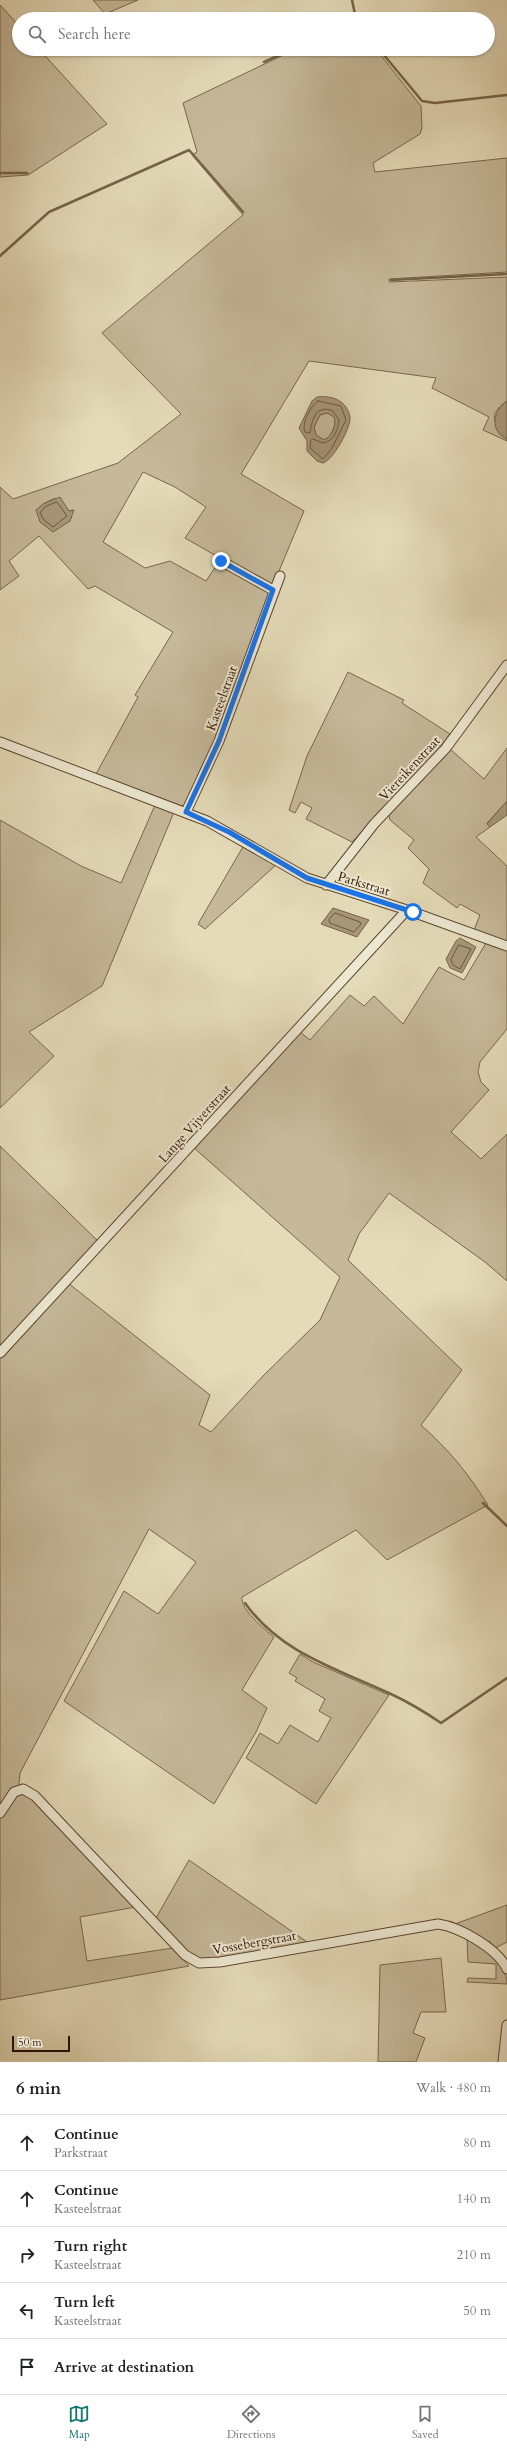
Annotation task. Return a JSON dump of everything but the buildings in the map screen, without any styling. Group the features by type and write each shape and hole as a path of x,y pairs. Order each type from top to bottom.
{"street":[{"path":"221,561 273,590"},
{"name":"Kasteelstraat","path":"186,812 219,741 273,590 280,576"},
{"name":"Viereikenstraat","path":"326,885 374,824 446,748 507,665"},
{"path":"0,742 186,812 229,832 307,878 326,885"},
{"name":"Parkstraat","path":"326,885 407,910 507,946"},
{"name":"Lange Vijverstraat","path":"0,1353 407,910"},
{"name":"Vossebergstraat","path":"0,1813 14,1792 28,1790 36,1796 185,1955 199,1963 220,1962 438,1924 460,1930 479,1942 495,1954 507,1969"},
{"path":"503,2062 507,2025"}],"shaded area":[{"path":"93,0 138,0 110,12 103,12"},
{"path":"0,5 12,18 12,56 45,56 107,124 28,175 0,177"},
{"path":"281,56 382,56 421,106 422,128 420,134 373,163 375,172 507,158 507,272 389,279 389,282 507,277 507,401 500,407 494,417 495,422 507,441 483,430 489,417 432,388 436,378 309,361 241,474 304,511 272,588 185,538 206,507 175,487 143,472 103,542 145,568 170,561 206,581 219,562 269,591 269,596 219,735 186,804 182,806 96,774 138,697 135,695 173,632 95,586 88,589 39,536 9,561 19,576 0,590 0,487 13,499 118,463 181,414 102,333 243,215 192,155 197,152 183,103","holes":["55,498 69,511 73,510 70,521 64,524 36,511 43,504"]},
{"path":"327,413 334,416 335,423 331,433 324,440 316,435 314,427 320,415"},
{"path":"348,672 404,700 402,703 450,734 428,762 352,842 306,819 312,808 301,802 295,813 289,810 307,756"},
{"path":"507,748 507,801 487,823 490,827 476,837 507,866 507,942 474,930 480,915 460,904 457,908 423,883 429,869 408,848 414,840 390,820 389,815 450,749 484,779"},
{"path":"155,805 174,812 102,986 29,1032 54,1056 0,1108 0,820 81,866 121,883"},
{"path":"244,845 277,864 205,929 198,924"},
{"path":"486,943 507,951 507,1029 480,1062 478,1072 481,1082 489,1090 451,1132 481,1159 507,1134 507,1281 485,1262 389,1193 359,1234 348,1260 462,1370 421,1425 458,1462 488,1505 387,1560 356,1530 242,1597 242,1602 249,1613 274,1637 242,1690 267,1708 256,1732 214,1804 64,1701 124,1591 158,1614 196,1562 149,1529 20,1773 18,1794 27,1794 136,1907 80,1917 87,1961 173,1948 189,1966 0,2000 0,1358 68,1283 210,1395 199,1425 211,1432 263,1376 320,1320 340,1277 193,1147 300,1032 310,1040 350,995 364,1006 374,996 403,1024 439,967 464,980"},
{"path":"0,1146 99,1242 0,1350"},
{"path":"300,1654 313,1662 389,1695 316,1804 246,1758 260,1733 278,1744 290,1725 318,1742 331,1718 319,1711 325,1699 295,1681 297,1678 289,1673"},
{"path":"189,1860 310,1944 207,1960 192,1957 156,1918"},
{"path":"507,1905 507,1942 495,1948 489,1941 486,1944 452,1925"},
{"path":"467,1938 487,1952 499,1963 506,1976 507,1984 467,1982 468,1978 496,1979 496,1964 468,1962"},
{"path":"441,1958 446,2012 421,2012 413,2033 425,2038 416,2062 378,2062 380,1965"}],"water":[{"path":"317,397 334,398 346,407 350,417 348,428 341,443 332,456 323,463 317,461 307,451 307,441 299,428 312,401","holes":["327,413 334,417 334,427 329,436 324,440 316,435 314,427 320,415"]},
{"path":"507,401 507,439 497,431 495,420 496,415 502,405"},
{"path":"60,497 69,511 74,510 70,521 53,532 40,522 36,510 43,504"},
{"path":"507,801 507,815 490,827 487,824"},
{"path":"333,908 369,920 357,937 321,924"},
{"path":"460,938 476,947 462,973 450,968 446,959 456,941"}],"waterway":[{"path":"352,0 355,12"},
{"path":"264,62 277,56"},
{"path":"385,56 422,101 435,103 507,95"},
{"path":"0,256 49,212 189,150 243,212"},
{"path":"0,173 27,173"},
{"path":"391,280 507,274"},
{"path":"483,1503 507,1526"},
{"path":"245,1603 259,1620 275,1635 293,1647 311,1658 397,1697 441,1723 507,1678"}],"route":[{"path":"221,561 273,590 219,741 186,812 229,832 307,878 413,912"}]}
